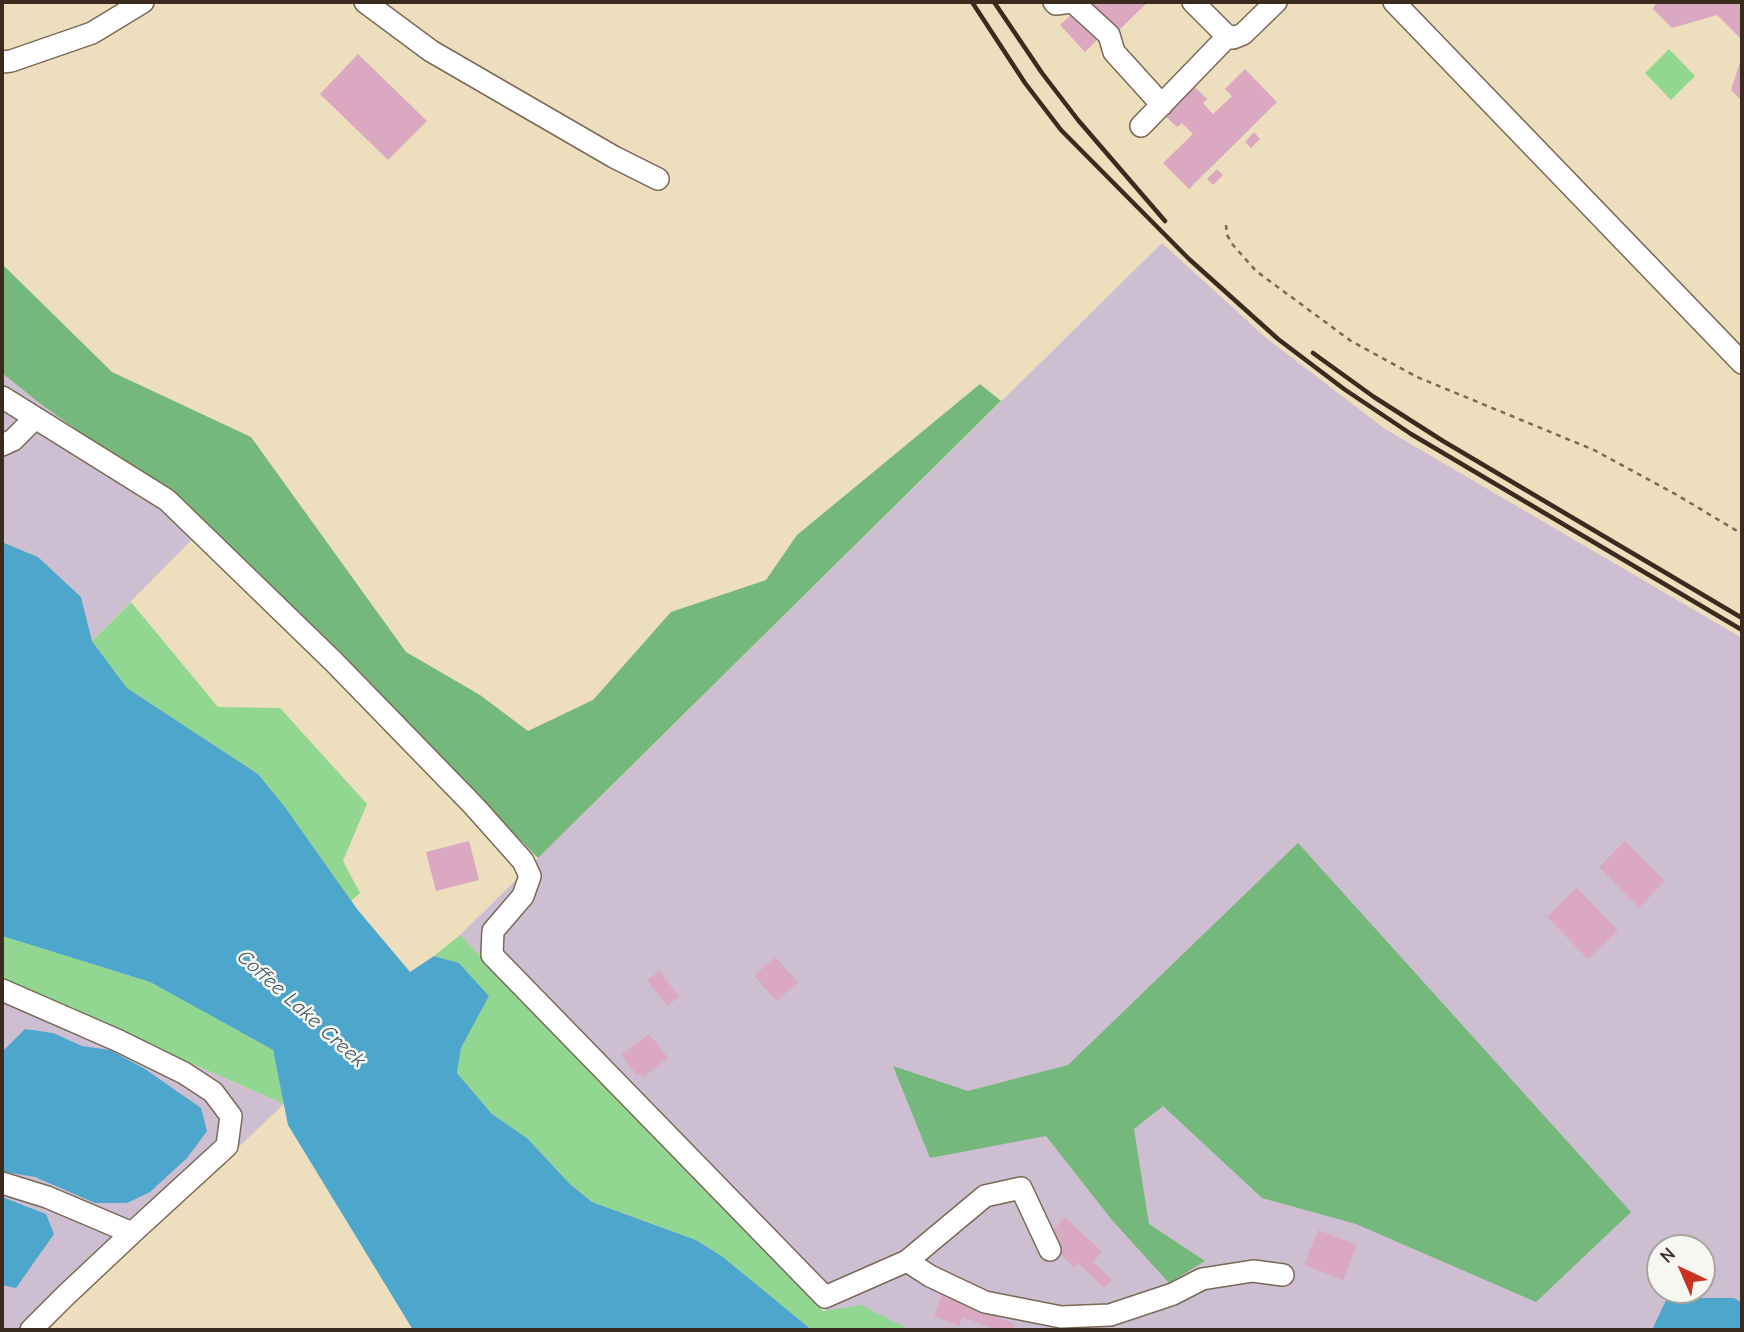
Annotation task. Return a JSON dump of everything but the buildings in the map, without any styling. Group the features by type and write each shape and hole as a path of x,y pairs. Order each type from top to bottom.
{"lane":[{"path":"2,62 92,33 143,2"},
{"path":"365,2 432,51 614,157 658,178"},
{"path":"1054,2 1072,2 1109,35 1114,52 1162,105"},
{"path":"1193,2 1233,38 1243,34 1276,2"},
{"path":"1394,2 1742,363"},
{"path":"1141,126 1228,36"},
{"path":"2,397 167,500 334,662 474,806 523,861 530,876 523,896 492,931 492,955 825,1297 906,1261 985,1196 1021,1188 1049,1250"},
{"path":"2,445 13,440 34,419"},
{"path":"2,990 119,1041 184,1073 213,1092 231,1116 227,1146 31,1330"},
{"path":"2,1183 47,1197 132,1234"},
{"path":"906,1261 930,1276 985,1302 1061,1317 1110,1315 1173,1294 1202,1279 1253,1271 1283,1275"}],"path":[{"path":"1226,225 1233,245 1256,271 1360,347 1417,377 1594,450 1742,534"}],"shaded area":[{"path":"1162,243 1265,337 1385,429 1742,638 1742,1330 863,1330 833,1317 460,935"},
{"path":"2,373 207,524 92,641 81,597 38,557 2,542"},
{"path":"2,980 284,1104 45,1330 2,1330"}],"green space":[{"path":"1669,49 1695,76 1671,100 1645,73"},
{"path":"2,264 112,372 251,437 406,652 480,695 528,731 593,700 671,612 766,580 797,535 980,384 1001,401 538,858 207,524 2,373"},
{"path":"131,602 218,707 280,708 367,804 343,861 360,893 351,901 285,807 258,774 127,688 92,641"},
{"path":"1298,843 1631,1212 1536,1302 1356,1224 1262,1198 1163,1106 1134,1129 1149,1224 1205,1261 1169,1283 1112,1220 1046,1136 930,1158 893,1066 968,1091 1068,1065"},
{"path":"460,935 808,1291 823,1311 861,1305 911,1330 812,1330 723,1257 696,1240 592,1202 570,1184 527,1138 492,1114 457,1073 461,1048 489,996 459,963 434,956"},
{"path":"2,936 150,982 273,1050 284,1104 2,980"}],"water":[{"name":"Coffee Lake Creek","path":"2,542 38,557 81,597 92,641 127,688 258,774 285,807 357,909 410,972 434,956 459,963 489,996 461,1048 457,1073 492,1114 527,1138 570,1184 592,1202 696,1240 723,1257 812,1330 413,1330 288,1125 273,1050 150,982 2,936"},
{"path":"25,1029 53,1033 82,1046 110,1050 145,1069 201,1108 207,1131 187,1158 150,1192 127,1203 95,1203 35,1177 5,1172 2,1170 2,1052"},
{"path":"2,1197 46,1214 54,1234 16,1288 2,1285"},
{"path":"1716,1298 1734,1298 1742,1303 1742,1330 1652,1330 1664,1304 1716,1304"}],"railway":[{"path":"972,2 1025,83 1061,130 1189,259 1278,339 1344,389 1411,434 1742,630"},
{"path":"994,2 1078,120 1165,221"},
{"path":"1313,353 1374,397 1443,441 1742,618"}]}
